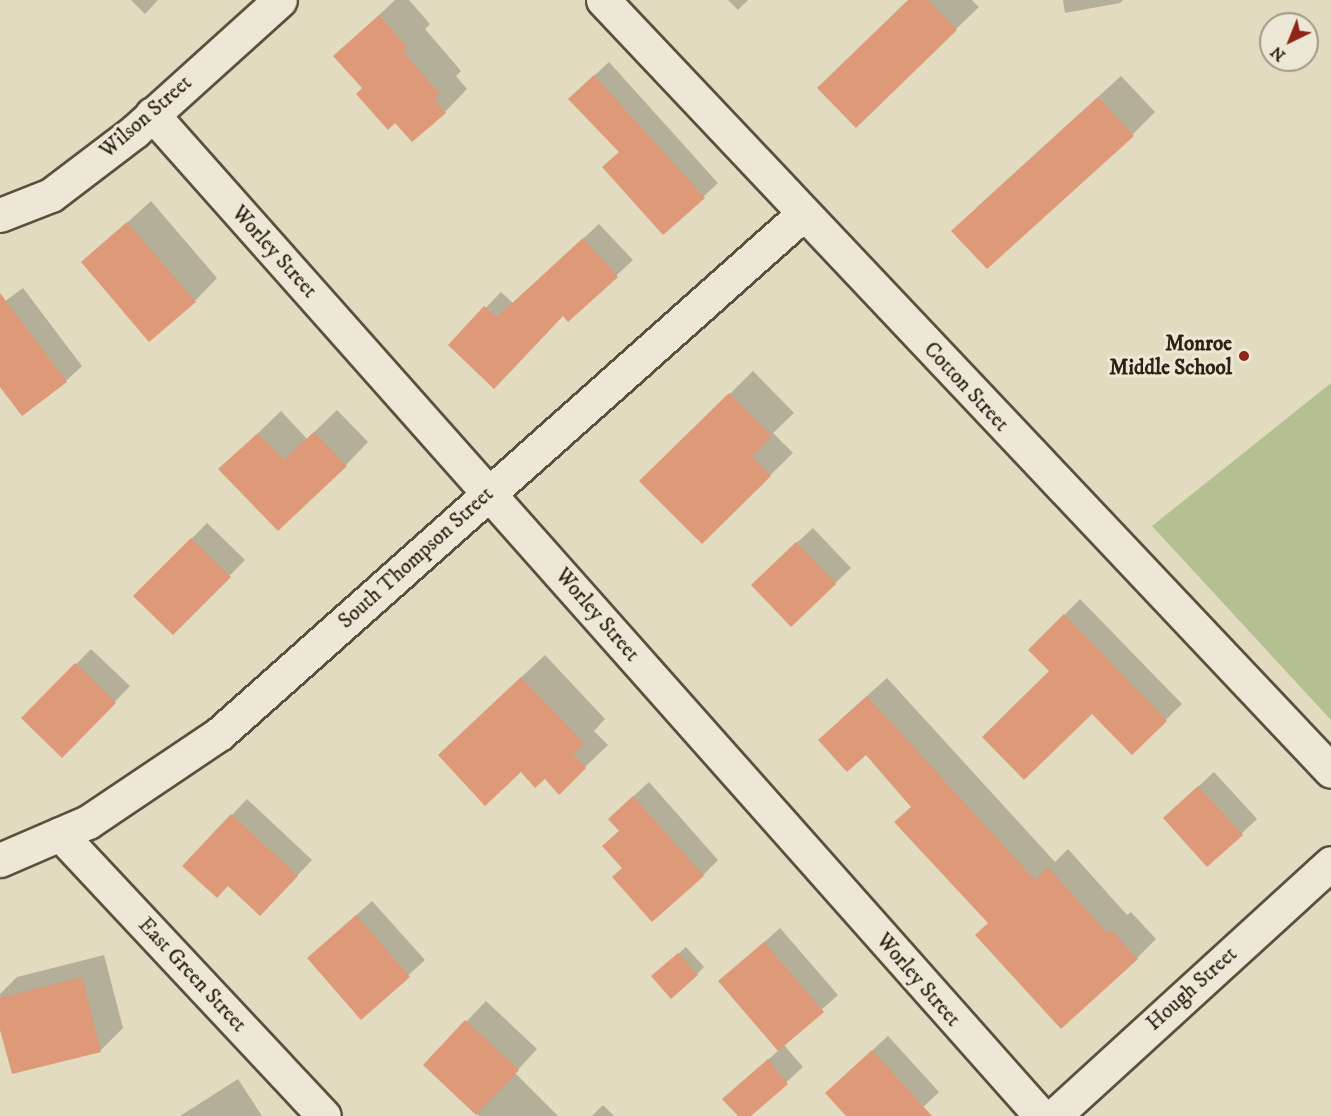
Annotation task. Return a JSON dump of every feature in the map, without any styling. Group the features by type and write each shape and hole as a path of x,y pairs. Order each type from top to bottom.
{"street":[{"name":"Wilson Street","path":"0,216 51,195 135,131 280,0"},
{"name":"Cotton Street","path":"603,0 1331,771"},
{"name":"Worley Street","path":"152,114 1041,1116"},
{"name":"South Thompson Street","path":"0,860 88,822 219,734 488,492 803,214"},
{"name":"East Green Street","path":"60,834 324,1116"},
{"name":"Hough Street","path":"1054,1116 1331,863"}],"green space":[{"path":"1331,383 1331,720 1152,526"}],"building":[{"path":"908,0 928,0 957,30 856,128 817,88"},
{"path":"379,15 408,48 403,52 440,94 434,99 446,113 412,142 395,123 388,130 356,94 362,88 333,56"},
{"path":"594,75 705,198 663,235 602,167 619,152 568,99"},
{"path":"1098,97 1134,136 987,269 951,231"},
{"path":"127,222 196,302 149,342 81,262"},
{"path":"583,238 618,277 568,322 563,316 494,389 448,345 484,306 497,317"},
{"path":"0,293 67,382 22,416 0,387"},
{"path":"729,393 772,436 752,457 771,476 702,544 639,481"},
{"path":"314,432 347,466 278,531 218,469 258,433 284,460"},
{"path":"191,538 231,577 173,635 133,596"},
{"path":"796,542 836,584 791,627 751,585"},
{"path":"1064,614 1167,721 1132,755 1092,714 1024,780 982,737 1049,671 1028,650"},
{"path":"75,663 116,703 62,758 21,718"},
{"path":"521,677 584,743 573,754 586,768 559,795 545,779 535,788 521,772 485,806 438,755"},
{"path":"867,696 1035,880 1048,867 1107,933 1111,930 1138,959 1061,1029 975,935 988,923 894,822 911,807 866,755 847,772 818,740"},
{"path":"1198,786 1243,835 1207,867 1163,818"},
{"path":"633,796 704,876 652,922 612,877 622,868 602,846 619,831 608,819"},
{"path":"231,814 298,876 260,916 228,886 217,898 182,866"},
{"path":"356,915 410,977 361,1020 307,958"},
{"path":"764,942 824,1012 778,1051 718,981"},
{"path":"678,953 698,975 671,999 651,976"},
{"path":"82,977 101,1052 12,1074 0,1030 0,998"},
{"path":"465,1020 519,1070 476,1115 423,1065"},
{"path":"872,1050 932,1116 846,1116 825,1093"},
{"path":"768,1059 788,1084 751,1116 738,1116 722,1099"}],"place":[{"name":"Monroe Middle School","path":"1244,356"}]}
